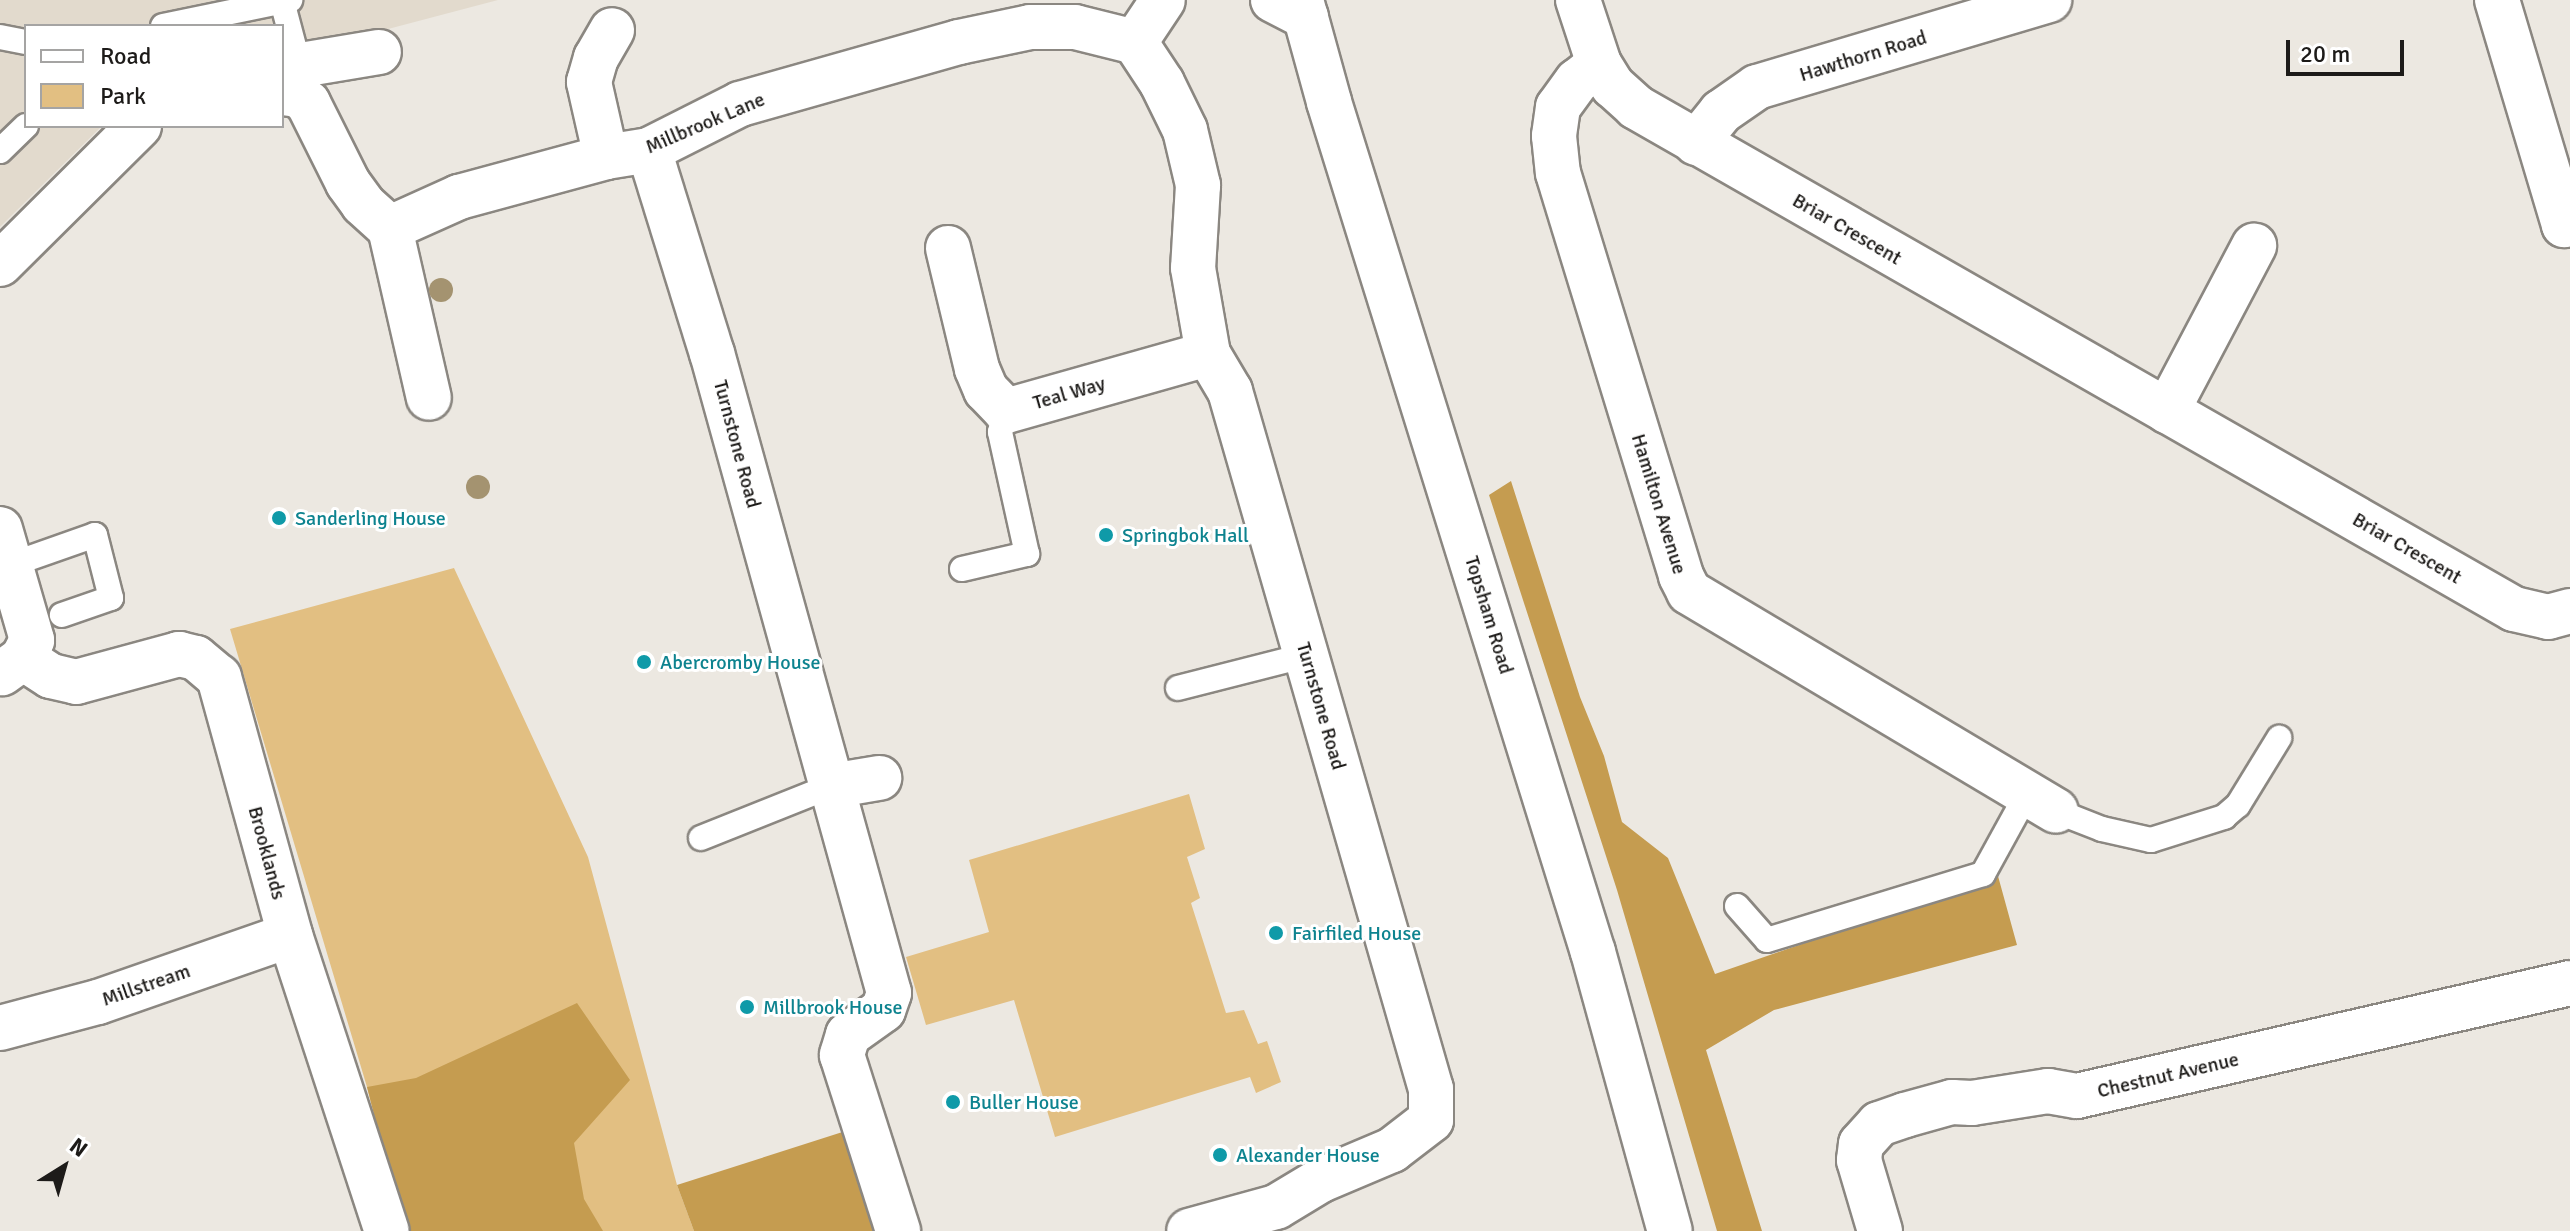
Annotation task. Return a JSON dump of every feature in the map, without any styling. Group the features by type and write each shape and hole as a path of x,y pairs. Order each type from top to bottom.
{"street":[{"path":"1135,42 1163,0"},
{"name":"Briar Crescent","path":"1578,0 1599,64 1613,86 1636,107 2514,609 2548,617 2570,611"},
{"name":"Hawthorn Road","path":"1696,143 1721,112 1757,87 2049,0"},
{"path":"2497,0 2567,224"},
{"name":"Topsham Road","path":"1293,6 1329,102 1593,952 1670,1231"},
{"name":"Millbrook Lane","path":"390,228 459,197 606,157 649,150 740,104 959,42 1030,27 1075,27 1135,42"},
{"path":"606,157 589,82 596,58 612,30"},
{"name":"Turnstone Road","path":"1135,42 1162,83 1185,130 1198,185 1193,268 1208,354 1230,391 1431,1089 1431,1120 1392,1150 1321,1180 1276,1207 1189,1231"},
{"path":"379,52 292,85 308,103 348,183 363,204 390,228 429,398"},
{"name":"Hamilton Avenue","path":"1599,64 1577,81 1558,107 1554,136 1558,173 1681,576 1689,592 2041,802"},
{"path":"0,264 137,128"},
{"name":"Turnstone Road","path":"649,150 712,353 889,993 883,1010 848,1035 842,1055 898,1231"},
{"path":"2167,411 2254,246"},
{"name":"Teal Way","path":"948,248 977,369 986,390 1006,411 1208,354"},
{"path":"5,547 32,640 12,666"},
{"name":"Brooklands","path":"12,666 76,682 179,654 196,658 219,677 290,935 387,1231"},
{"path":"831,786 879,778"},
{"name":"Millstream","path":"0,1028 98,1002 290,935"},
{"name":"Chestnut Avenue","path":"1880,1231 1859,1160 1861,1144 1879,1124 1952,1102 1972,1103 2048,1091 2077,1096 2570,983"}],"lane":[{"path":"173,24 286,1 296,54 292,85"},
{"path":"0,37 24,42"},
{"path":"0,151 24,128"},
{"path":"962,569 1027,554 1000,432 1006,411"},
{"path":"5,547 95,535 111,598 62,615"},
{"path":"1178,688 1307,655"},
{"path":"1737,906 1767,940 1983,874 2041,802 2102,829 2151,840 2224,817 2238,805 2279,738"},
{"path":"701,838 831,786"}],"shaded area":[{"path":"0,0 498,0 284,56 284,24 24,24 24,128 100,128 0,227"},
{"path":"1511,481 1580,697 1604,756 1622,822 1668,858 1715,974 1998,876 2017,945 1774,1010 1706,1050 1762,1231 1717,1231 1617,890 1489,495"},
{"path":"577,1003 630,1080 574,1143 584,1199 603,1231 404,1231 367,1087 416,1078"},
{"path":"855,1128 889,1231 694,1231 677,1185"}],"green space":[{"path":"454,568 588,857 677,1185 694,1231 404,1231 367,1087 230,629"},
{"path":"1189,794 1205,849 1187,857 1200,898 1191,903 1226,1013 1244,1010 1258,1044 1267,1041 1281,1082 1256,1093 1250,1077 1055,1137 1014,1000 926,1025 906,957 989,932 969,860"}],"place":[{"name":"Sanderling House","path":"279,518"},
{"name":"Springbok Hall","path":"1106,535"},
{"name":"Abercromby House","path":"644,662"},
{"name":"Fairfiled House","path":"1276,933"},
{"name":"Millbrook House","path":"747,1007"},
{"name":"Buller House","path":"953,1102"},
{"name":"Alexander House","path":"1220,1155"}]}
